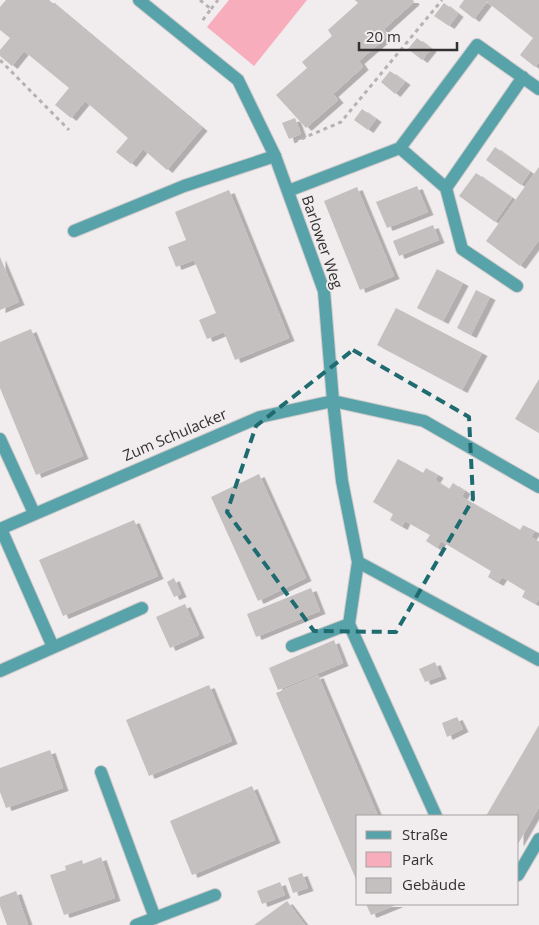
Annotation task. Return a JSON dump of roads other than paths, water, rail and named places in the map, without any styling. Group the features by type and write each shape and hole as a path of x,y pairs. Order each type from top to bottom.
{"street":[{"name":"Barlower Weg","path":"140,0 238,80 274,154 324,291 333,401"},
{"path":"288,191 400,148 477,45 539,89"},
{"path":"446,188 523,77"},
{"path":"400,148 446,188 462,249 517,286"},
{"path":"74,231 184,186 274,154"},
{"path":"333,401 342,481 358,562 349,624 436,815"},
{"name":"Zum Schulacker","path":"0,529 260,417 333,401 424,421 539,487"},
{"path":"0,439 34,513"},
{"path":"0,529 54,647"},
{"path":"358,562 539,660"},
{"path":"0,671 142,608"},
{"path":"292,646 349,624"},
{"path":"101,772 155,918"},
{"path":"519,873 539,839"},
{"path":"136,925 215,895"}]}
